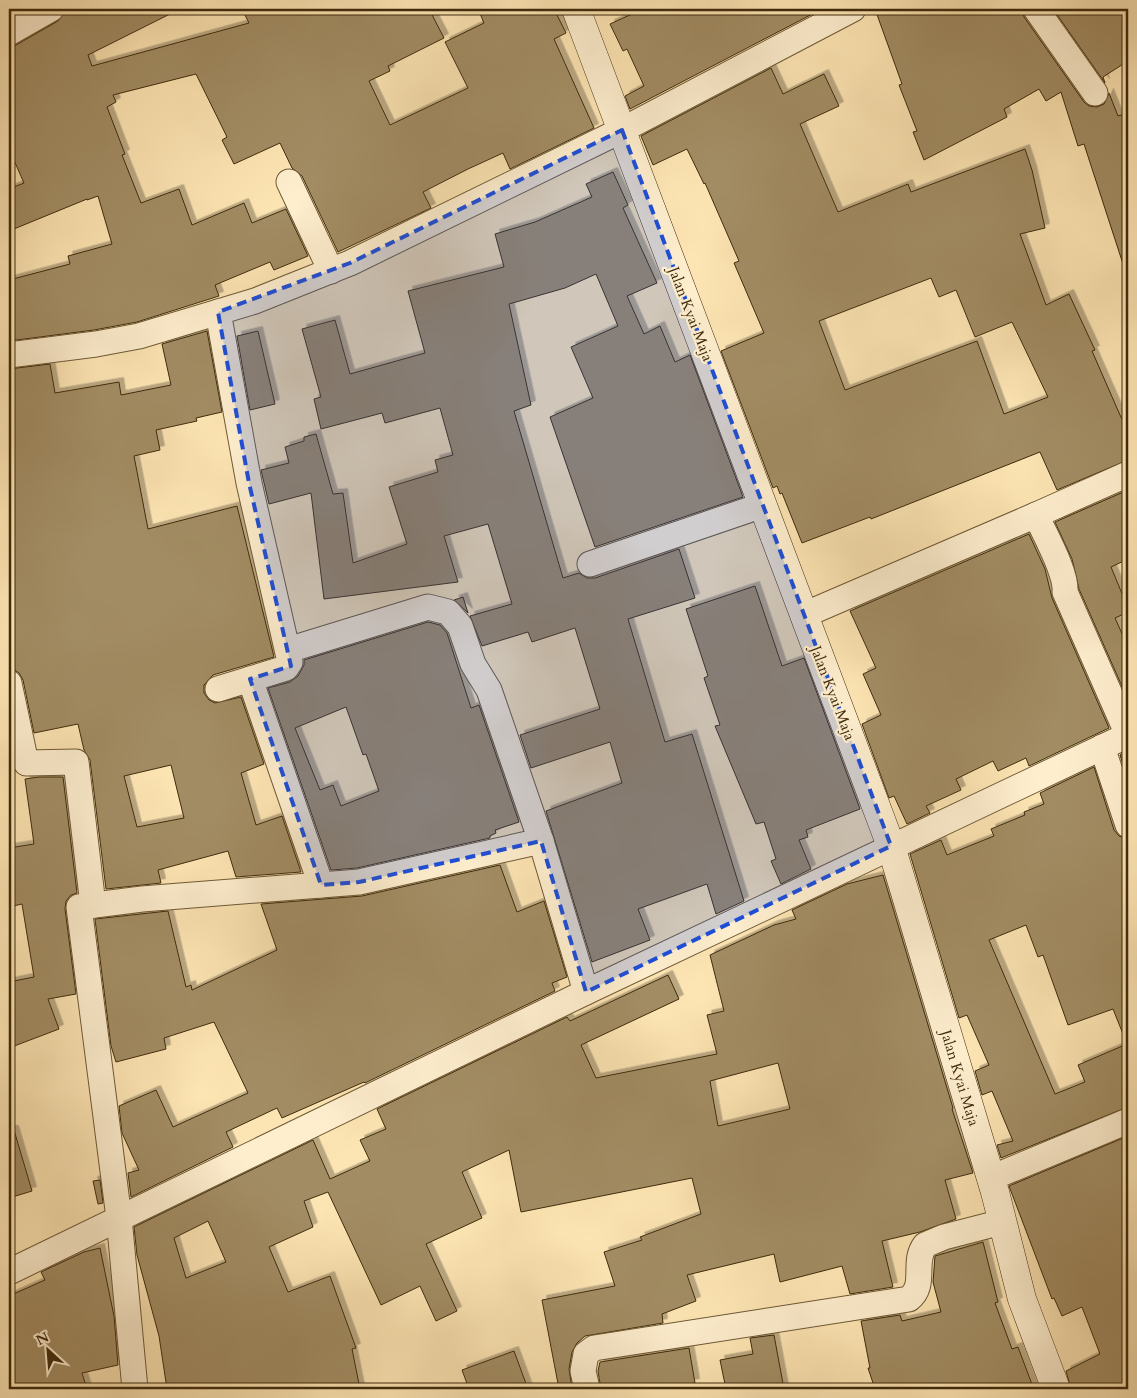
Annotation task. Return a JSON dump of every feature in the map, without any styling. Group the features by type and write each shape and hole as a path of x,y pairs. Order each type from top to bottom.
{"street":[{"path":"9,33 51,9"},
{"name":"Jalan Kyai Maja","path":"576,9 891,846 991,1178 1022,1299 1056,1389"},
{"path":"9,355 96,344 139,336 255,301 331,271 622,130 853,9"},
{"path":"1036,9 1095,93"},
{"path":"289,182 331,271"},
{"path":"218,312 249,484 290,662 287,667 218,689"},
{"path":"804,615 1128,474"},
{"path":"590,564 763,505"},
{"path":"9,1272 586,992 1128,735 1065,592 1066,584 1036,515"},
{"path":"288,650 428,607 448,612 460,626 473,664 489,690 541,841 586,992"},
{"path":"250,679 321,885"},
{"path":"9,683 26,763 76,762 93,905"},
{"path":"1102,747 1128,825"},
{"path":"135,1389 119,1218 78,907 142,899 359,882 541,841"},
{"path":"991,1178 1128,1121"},
{"path":"587,1389 583,1371 586,1354 594,1348 904,1301 918,1290 919,1258 925,1245 944,1237 1002,1222"}],"highlighted area":[{"path":"622,130 891,846 586,992 541,841 359,882 321,885 250,679 291,666 249,483 218,312 350,263"}],"building":[{"path":"70,9 180,9 88,55 92,66 249,23 242,9 429,9 444,38 388,66 390,71 369,81 390,125 468,88 445,42 484,23 478,9 554,9 566,33 554,39 594,128 510,169 503,153 468,169 423,192 431,208 338,252 302,176 292,168 280,143 234,164 222,140 227,137 196,74 113,95 116,102 107,107 125,154 122,155 141,203 179,189 192,225 244,203 252,223 286,209 308,256 274,270 270,262 215,285 219,296 137,322 94,330 9,341 9,280 70,264 68,256 112,244 98,196 9,231 9,189 24,183 9,149 9,47 16,45 58,21 65,11"},
{"path":"643,9 822,9 630,109 625,96 644,86 627,49 623,51 610,24"},
{"path":"875,9 1022,9 1024,17 1084,102 1089,106 1097,107 1104,104 1109,93 1118,116 1128,113 1128,266 1124,267 1084,144 1078,146 1061,92 1046,101 1039,89 1004,109 1007,117 924,160 913,132 917,131 899,85 902,84"},
{"path":"1053,9 1120,9 1128,23 1128,61 1103,77 1105,83"},
{"path":"771,68 783,94 824,74 839,106 800,124 838,212 908,184 911,192 1025,149 1032,170 1045,228 1020,234 1046,305 1069,294 1095,350 1092,351 1120,415 1122,419 1128,416 1128,460 1057,490 1040,452 871,519 870,517 802,543 782,493 780,494 777,486 773,488 721,351 764,333 734,263 739,261 705,183 687,149 653,165 641,136","holes":["931,278 939,297 956,290 975,337 1012,322 1048,397 1004,414 977,341 845,390 819,321"]},
{"path":"613,172 628,205 623,208 657,283 627,296 644,334 660,326 675,362 690,355 743,497 595,547 550,417 593,398 571,347 618,326 596,274 565,288 509,304 531,405 514,411 563,578 579,573 587,578 595,578 679,549 695,598 628,619 665,742 692,734 744,901 716,914 707,884 638,909 650,940 592,962 546,811 622,783 610,742 531,768 520,735 600,709 575,628 532,642 528,632 482,646 470,616 512,604 488,524 444,536 458,582 324,599 311,493 269,504 261,470 289,463 285,447 304,441 304,437 316,434 333,494 343,493 353,563 407,544 389,487 438,472 435,460 453,455 440,408 385,423 382,413 321,429 314,399 321,397 302,329 335,320 350,374 425,353 408,291 504,267 495,234 535,222 592,197 586,184"},
{"path":"207,331 222,412 196,418 197,421 156,430 160,450 134,456 148,529 237,506 274,657 213,675 204,685 204,693 209,700 215,703 241,697 264,764 241,773 256,825 282,816 301,872 236,877 228,851 158,870 161,883 106,889 90,760 84,750 78,724 34,733 23,680 19,673 13,669 9,648 9,369 50,364 55,393 119,382 121,395 171,385 162,344","holes":["171,765 184,818 137,827 124,776"]},
{"path":"258,331 275,404 250,410 237,336"},
{"path":"1128,490 1128,559 1111,567 1128,608 1128,612 1115,618 1128,647 1128,700 1079,589 1072,559 1055,522"},
{"path":"1029,534 1045,569 1052,598 1109,728 1029,766 1026,758 998,771 993,761 956,779 961,790 926,806 930,813 907,824 894,796 889,798 862,724 881,715 863,674 876,668 850,611"},
{"path":"755,586 782,666 804,658 860,809 806,830 808,837 799,840 811,869 781,884 771,861 776,859 764,822 756,824 715,726 720,725 704,678 708,676 686,609"},
{"path":"463,597 468,613 454,600"},
{"path":"428,622 440,625 447,633 471,708 479,705 519,822 495,830 496,833 490,836 490,838 357,868 331,870 268,688 290,682 298,676 304,665 304,660","holes":["346,707 363,755 366,754 379,791 341,806 333,785 320,790 295,728"]},
{"path":"1128,751 1128,780 1120,755"},
{"path":"1094,767 1114,830 1119,836 1128,839 1128,1107 1001,1158 997,1145 1013,1141 992,1091 982,1095 975,1071 989,1065 967,1015 959,1018 910,854 941,840 947,855 994,836 991,829 1025,815 1024,812 1044,804 1040,793","holes":["1026,925 1038,957 1043,955 1068,1025 1113,1009 1127,1044 1078,1065 1085,1082 1055,1094 989,940"]},
{"path":"63,777 77,893 71,895 66,901 65,909 76,994 48,999 59,1029 9,1048 9,982 34,977 22,904 9,907 9,848 34,844 25,779"},
{"path":"500,865 517,912 544,901 567,977 552,983 555,991 365,1083 282,1118 277,1108 226,1132 233,1147 131,1197 128,1173 139,1170 122,1133 119,1106 156,1090 173,1127 248,1093 214,1022 164,1038 166,1049 116,1062 111,1046 95,919 168,911 186,987 191,985 192,990 277,950 261,904 362,896"},
{"path":"883,875 952,1109 973,1173 945,1180 956,1219 920,1232 882,1241 893,1287 850,1294 842,1266 780,1282 774,1254 687,1275 696,1301 662,1314 663,1323 585,1336 577,1343 572,1352 569,1369 572,1389 559,1389 542,1300 615,1286 604,1252 642,1240 640,1237 701,1214 692,1178 521,1212 509,1150 462,1172 482,1218 426,1244 457,1311 436,1321 420,1286 381,1305 328,1192 304,1201 313,1227 269,1247 288,1292 330,1276 356,1348 352,1349 360,1389 167,1389 159,1336 137,1255 134,1227 313,1140 330,1179 370,1161 360,1140 386,1129 377,1109 567,1017 570,1021 668,975 679,999 581,1045 596,1078 717,1054 707,1015 724,1011 710,955 774,925 796,919 792,910 847,884","holes":["778,1063 790,1109 718,1126 710,1081","208,1221 226,1262 186,1278 174,1238"]},
{"path":"9,1130 14,1130 32,1191 9,1198"},
{"path":"1128,1136 1128,1389 1071,1389 1066,1371 1100,1354 1082,1307 1062,1316 1054,1298 1052,1299 1009,1186"},
{"path":"100,1180 103,1203 98,1204 93,1181"},
{"path":"983,1242 998,1302 995,1303 1012,1349 1018,1347 1033,1387 1038,1385 1039,1389 956,1389 953,1383 935,1389 875,1389 868,1368 870,1368 861,1321 900,1315 902,1321 941,1312 933,1282 935,1256"},
{"path":"100,1248 114,1316 118,1365 82,1373 87,1389 9,1389 9,1296 45,1280 41,1272 84,1252"},
{"path":"774,1335 784,1389 726,1389 720,1360 753,1354 750,1338"},
{"path":"689,1348 695,1383 657,1389 641,1389 640,1385 618,1389 601,1389 598,1371 600,1362"},
{"path":"514,1351 528,1389 469,1389 462,1370"}]}
